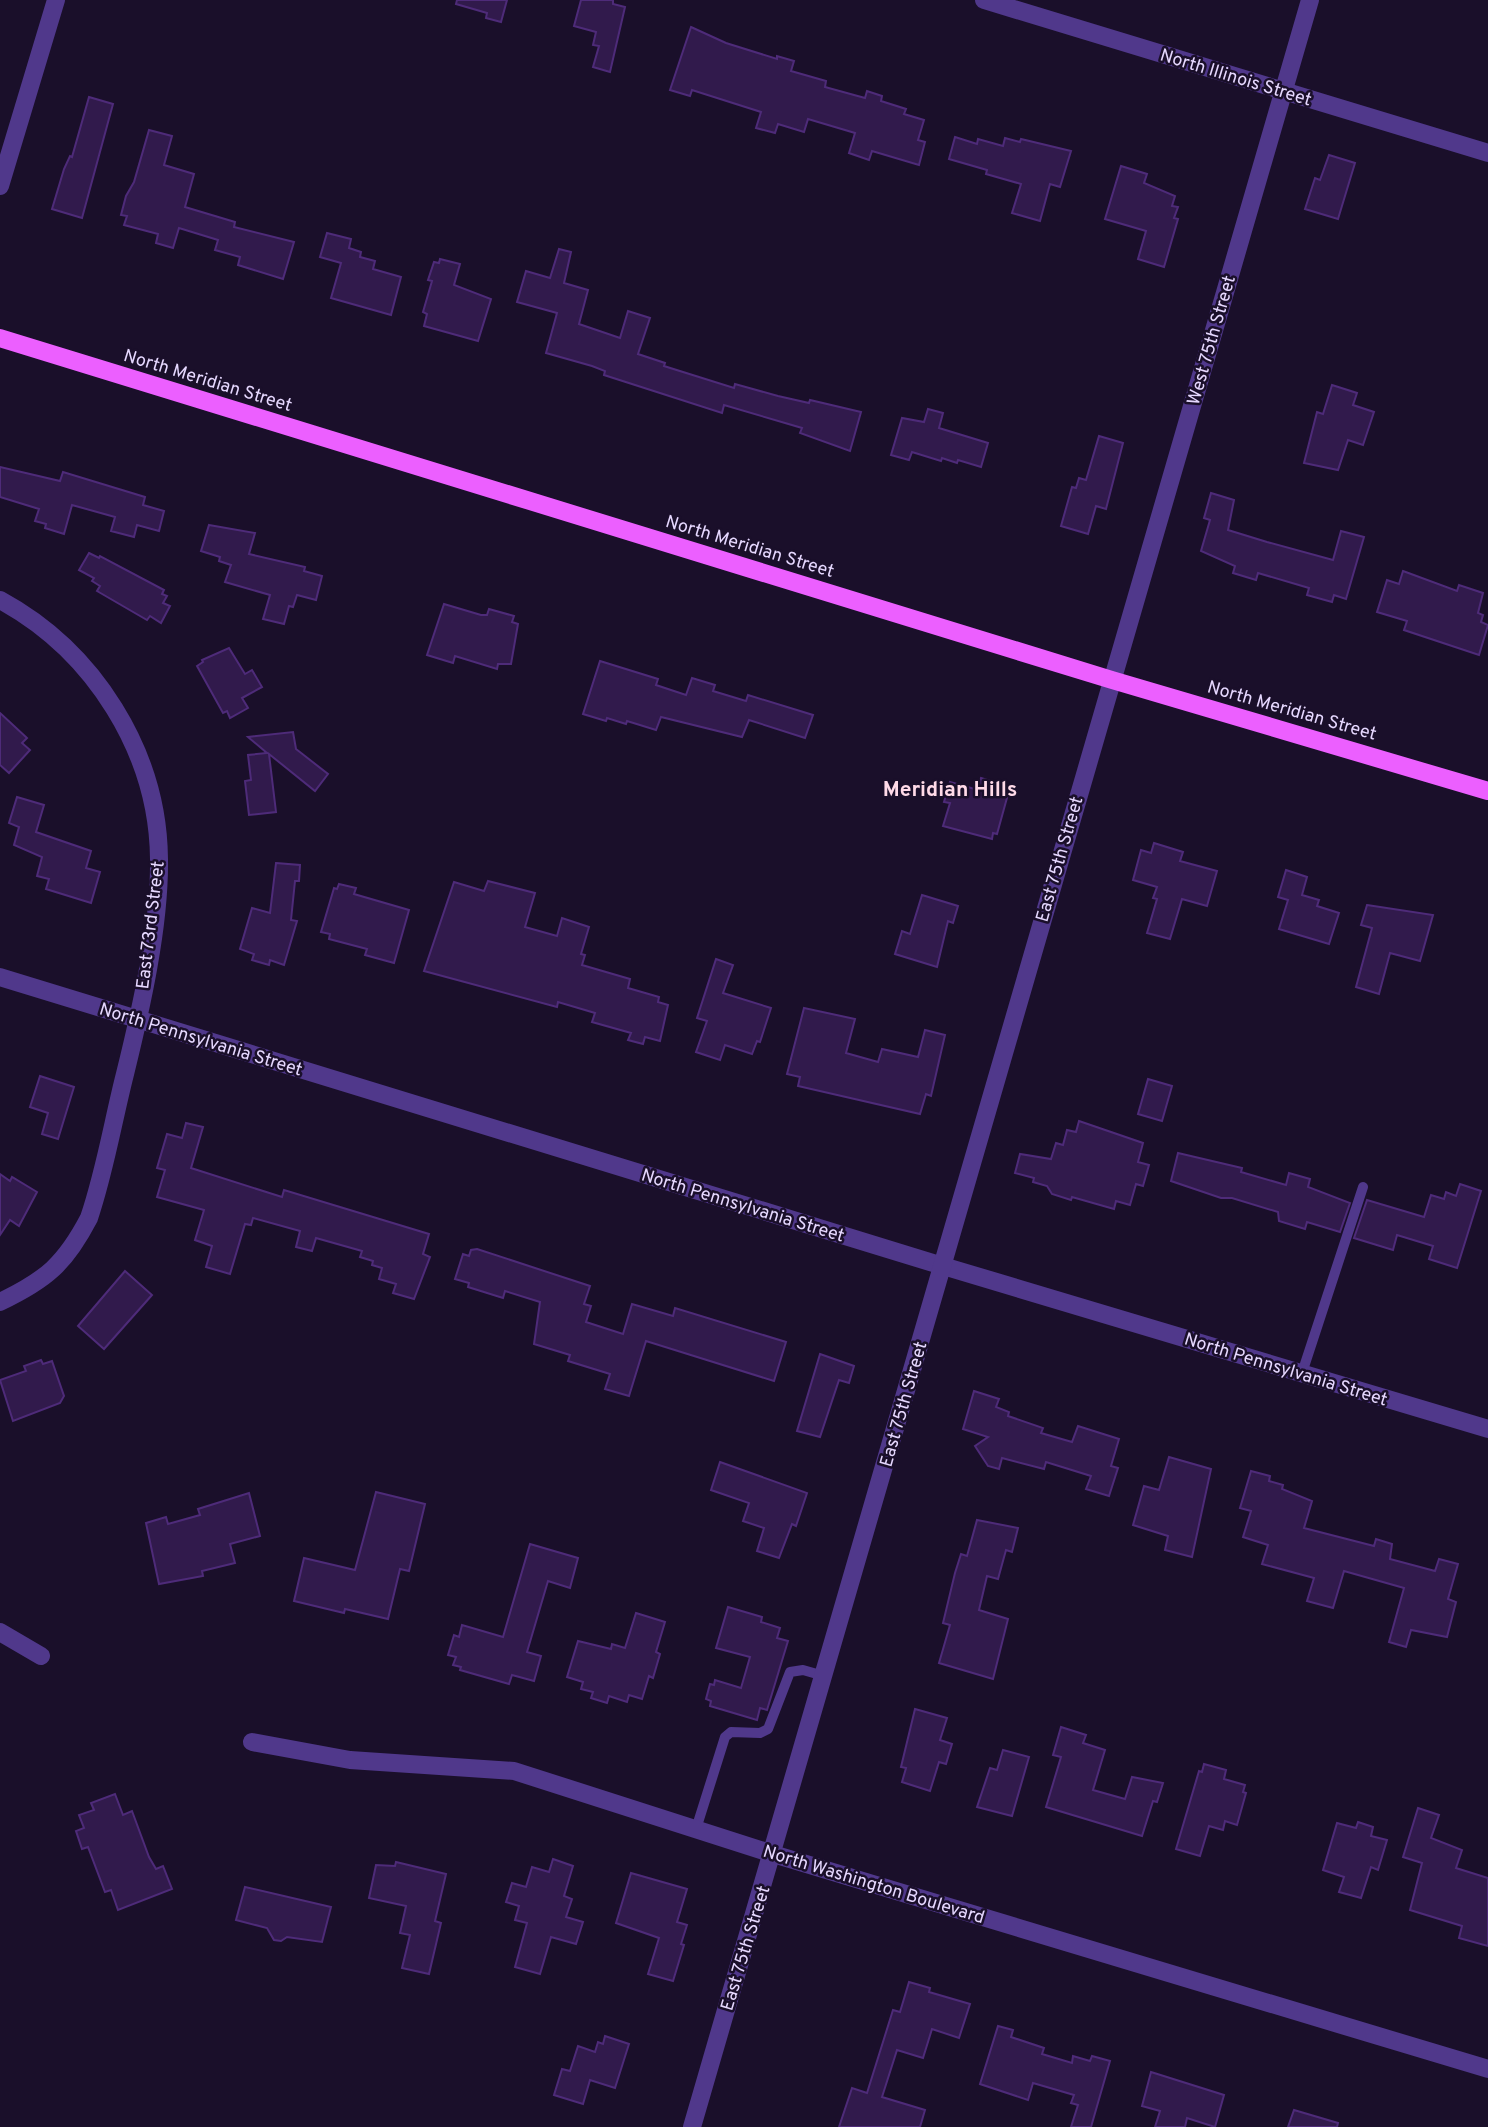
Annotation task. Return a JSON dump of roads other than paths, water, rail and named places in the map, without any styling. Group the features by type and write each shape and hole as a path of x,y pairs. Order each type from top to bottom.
{"main road":[{"name":"North Meridian Street","path":"0,338 1112,680 1488,791"}],"street":[{"path":"0,186 56,0"},
{"name":"North Illinois Street","path":"984,0 1488,153"},
{"name":"West 75th Street","path":"1112,680 1310,0"},
{"name":"East 73rd Street","path":"0,600 41,626 84,667 113,706 139,758 153,807 159,859 156,902 138,1020 89,1218 73,1248 58,1266 29,1288 0,1302"},
{"name":"East 75th Street","path":"692,2127 1112,680"},
{"name":"North Pennsylvania Street","path":"0,977 943,1266 1488,1429"},
{"path":"0,1632 41,1656"},
{"name":"North Washington Boulevard","path":"252,1742 350,1760 514,1771 773,1854 1488,2069"}],"lane":[{"path":"1302,1373 1363,1187"},
{"path":"696,1829 725,1737 731,1732 760,1733 768,1729 790,1672 803,1670 824,1676"}],"district":[{"name":"Meridian Hills","path":"950,789"}]}
